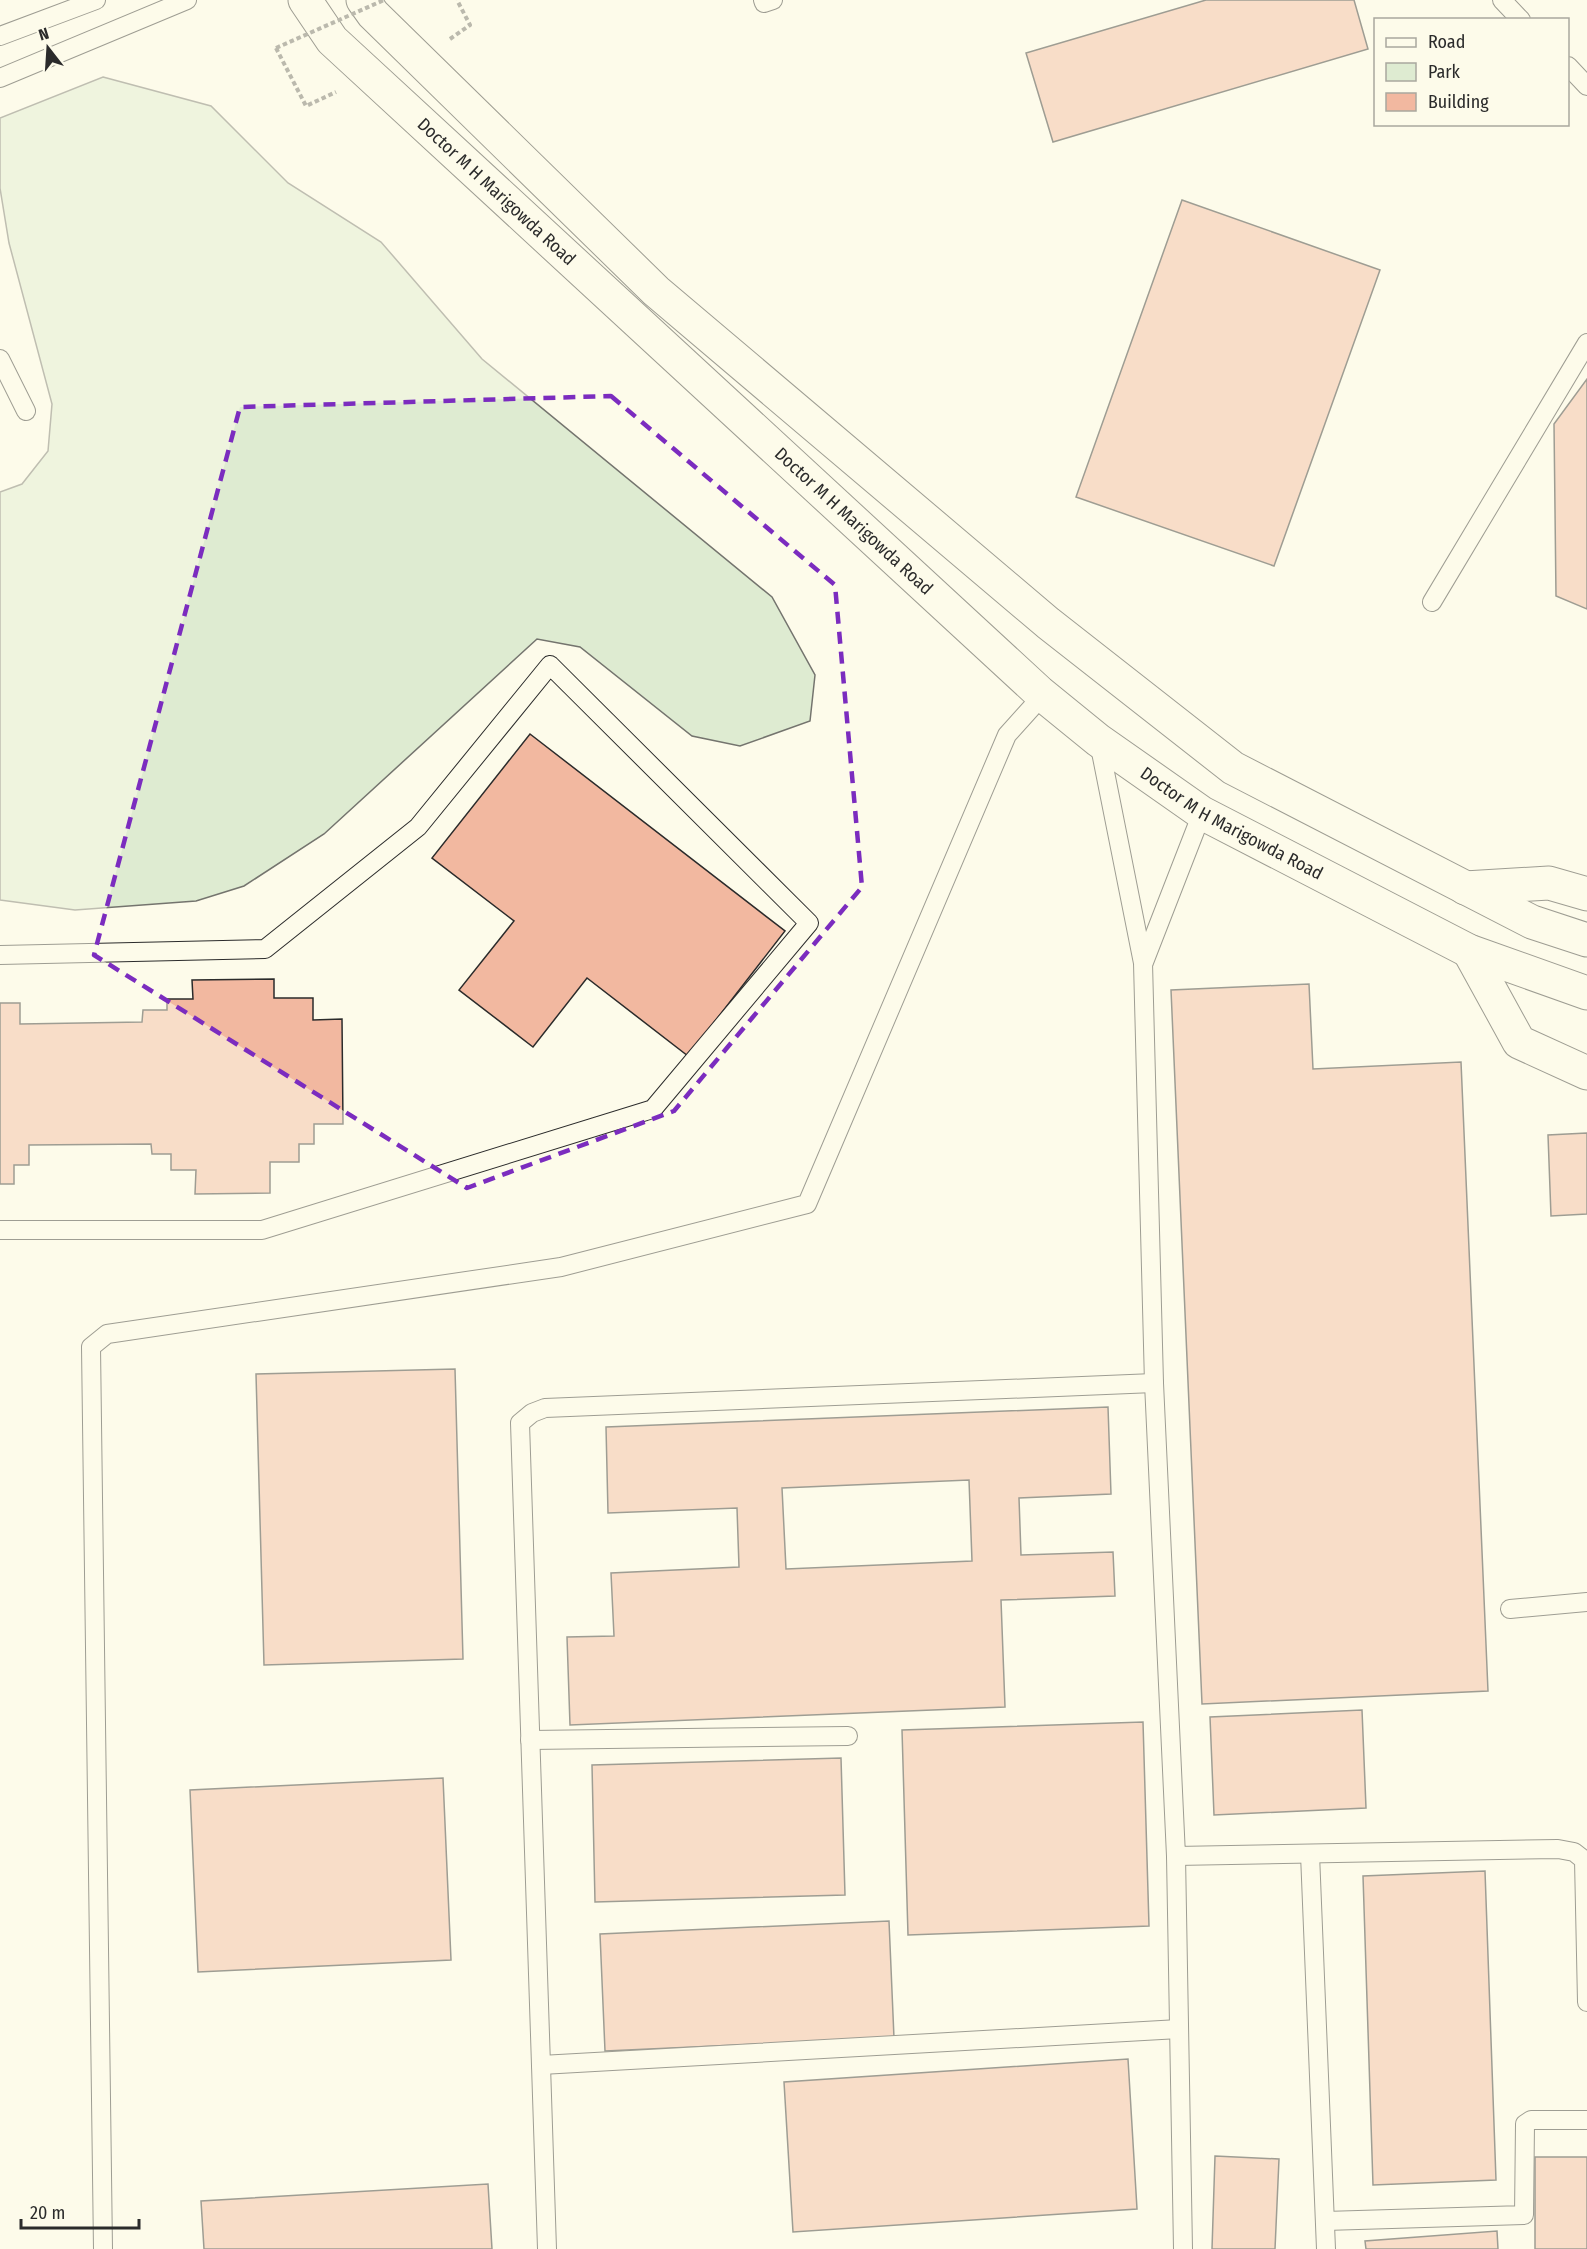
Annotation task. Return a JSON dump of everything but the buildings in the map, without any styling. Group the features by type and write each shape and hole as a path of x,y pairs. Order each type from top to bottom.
{"main road":[{"name":"Doctor M H Marigowda Road","path":"305,0 332,40 1038,692 1098,740 1202,813 1469,951 1587,993"},
{"name":"Doctor M H Marigowda Road","path":"363,0 373,14 656,291 1048,623 1233,768 1532,922 1587,940"},
{"path":"1464,888 1549,883 1587,894"},
{"path":"1469,951 1519,1042 1587,1073"}],"lane":[{"path":"0,36 96,0"},
{"path":"0,78 187,0"},
{"path":"763,0 764,3 773,0"},
{"path":"1502,0 1519,18"},
{"path":"1569,67 1587,86"},
{"path":"1432,602 1587,343"},
{"path":"0,359 26,411"},
{"path":"0,955 264,949 418,827 550,665 808,923 653,1109 262,1230 0,1230"},
{"path":"103,2249 91,1347 107,1334 561,1267 807,1204 1007,735 1034,705 1038,692"},
{"path":"1098,740 1143,963 1154,1383 1176,1856 1183,2249"},
{"path":"1143,963 1202,813"},
{"path":"547,2249 520,1423 532,1413 557,1407 1154,1383"},
{"path":"1510,1609 1587,1602"},
{"path":"530,1740 848,1736"},
{"path":"1176,1856 1558,1849 1574,1852 1584,1860 1587,2002"},
{"path":"1310,1854 1326,2249"},
{"path":"541,2065 1179,2029"},
{"path":"1325,2221 1524,2215 1525,2124 1531,2120 1587,2120"}],"path":[{"path":"343,88 306,106 276,48 384,0"},
{"path":"447,41 470,26 457,0"}],"highlighted area":[{"path":"611,396 835,585 862,887 674,1111 467,1188 94,955 240,407"}],"green space":[{"path":"103,77 211,106 288,183 381,242 482,359 772,597 815,675 810,721 740,746 692,736 580,647 537,639 324,834 244,886 196,901 75,910 0,900 0,492 22,484 48,451 52,404 9,243 0,188 0,118"}]}
